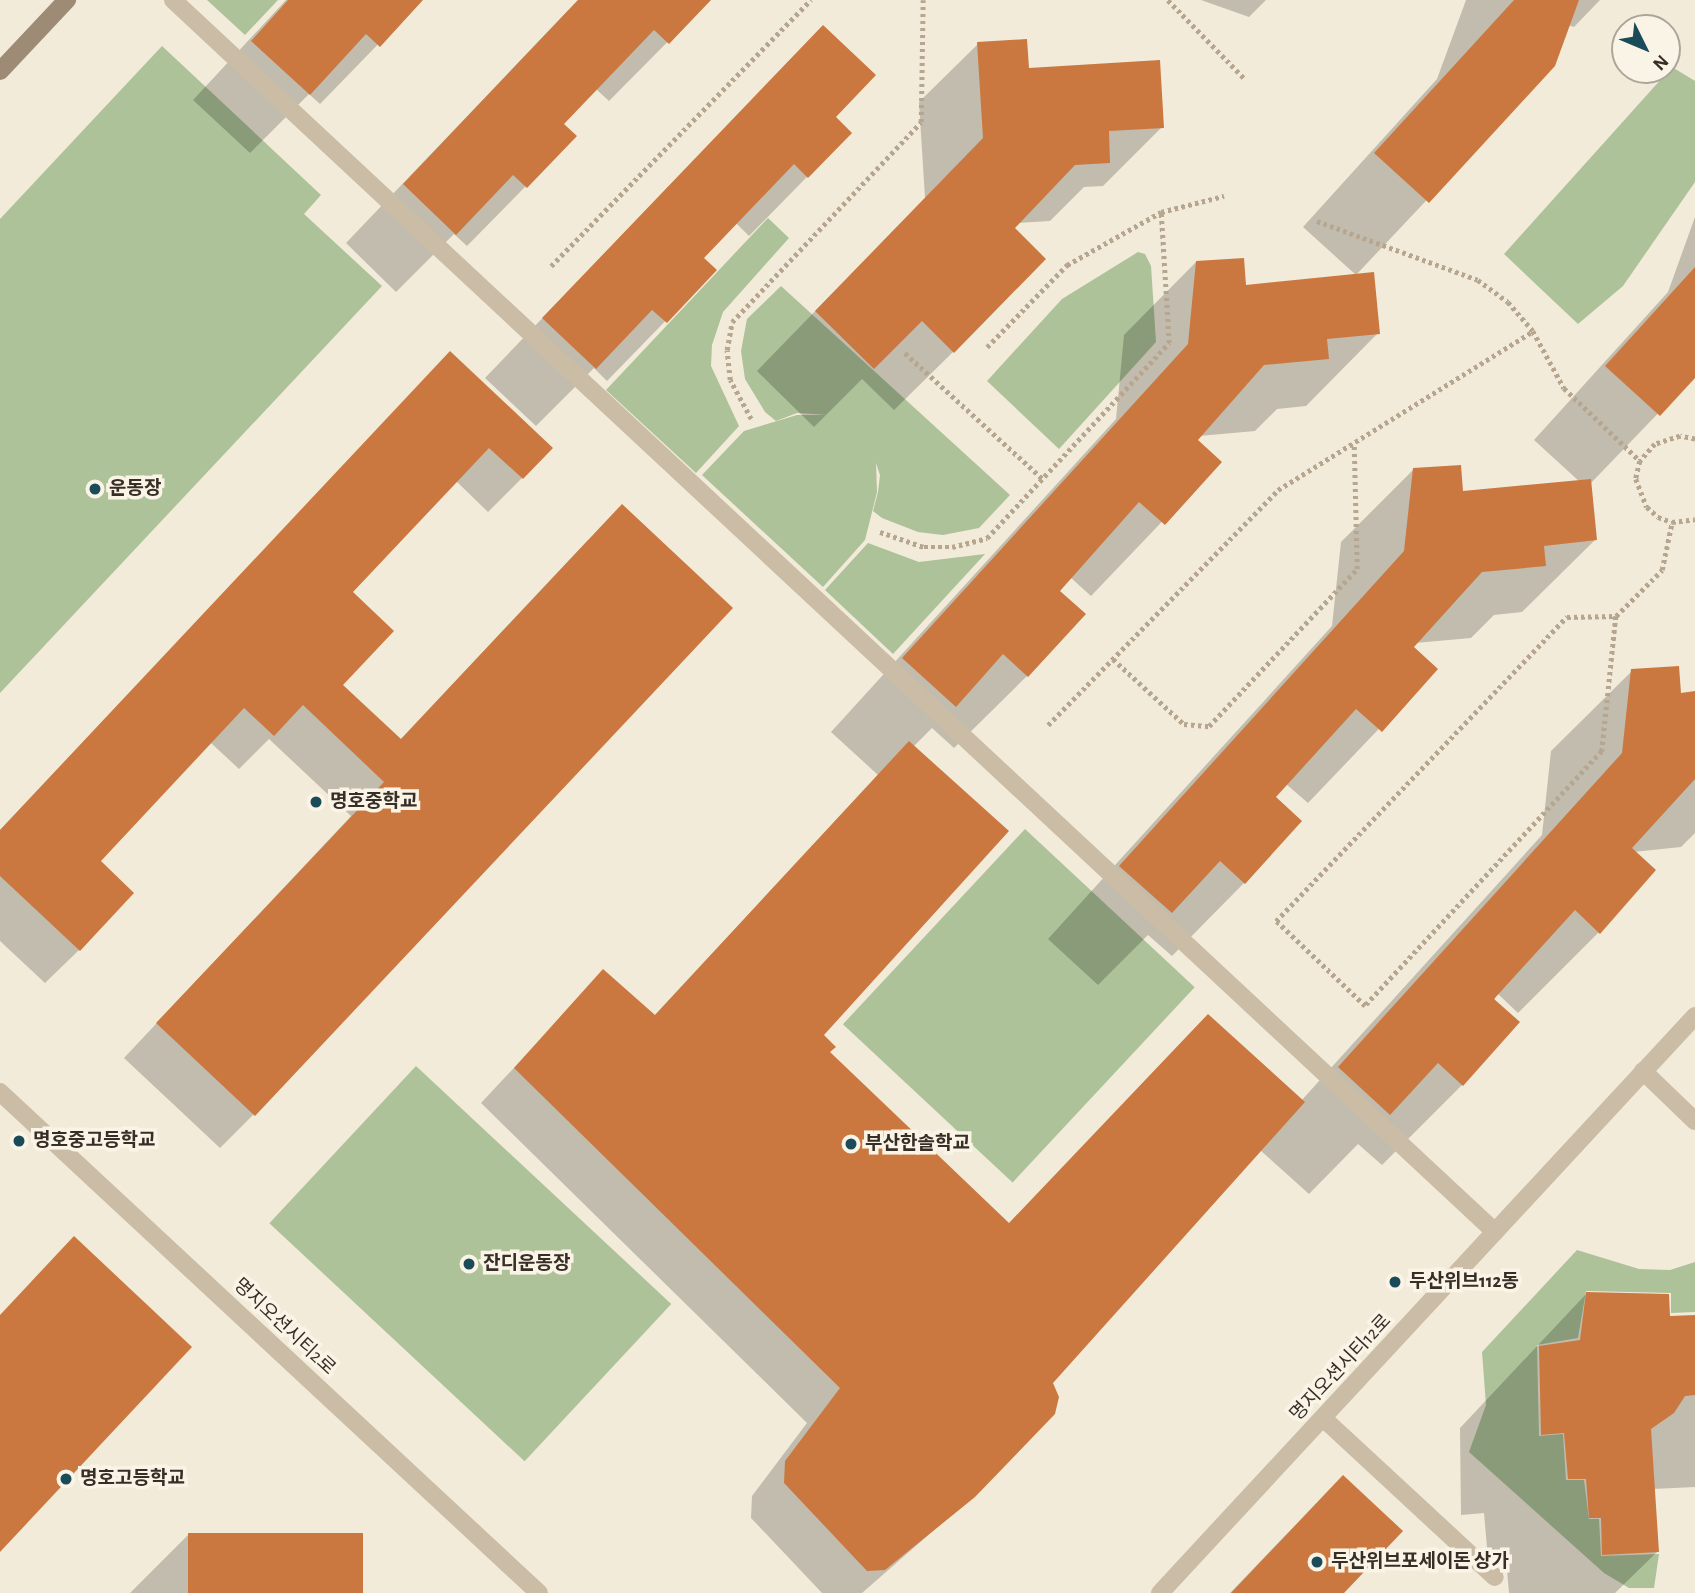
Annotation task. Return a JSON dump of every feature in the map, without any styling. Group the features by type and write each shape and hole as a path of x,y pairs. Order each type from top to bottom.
{"main road":[{"path":"0,71 67,0"}],"street":[{"path":"173,0 1495,1232"},
{"name":"명지오션시티12로","path":"1160,1593 1695,1016"},
{"path":"1643,1071 1695,1121"},
{"name":"명지오션시티2로","path":"0,1092 539,1593"},
{"path":"1323,1418 1495,1577"}],"path":[{"path":"551,266 811,0"},
{"path":"751,419 730,380 727,350 732,322 921,122 923,0"},
{"path":"1168,0 1245,79"},
{"path":"987,347 1068,265 1161,212 1224,196"},
{"path":"880,532 924,547 952,547 987,538 1169,343 1161,212"},
{"path":"1317,221 1478,280 1508,302 1534,331 1564,388 1640,461"},
{"path":"1048,725 1278,490 1534,331"},
{"path":"905,353 1043,479"},
{"path":"1695,439 1667,438 1640,461 1639,494 1647,507 1672,522 1695,519"},
{"path":"1113,659 1184,724 1209,726 1357,569 1354,443"},
{"path":"1615,616 1567,617 1276,921 1365,1006 1602,751 1615,616 1662,570 1672,522"}],"green space":[{"path":"207,0 278,0 245,35"},
{"name":"운동장","path":"162,46 321,195 304,214 382,286 0,693 0,219"},
{"path":"1681,72 1695,81 1695,182 1623,286 1578,324 1504,254 1657,84 1681,84"},
{"path":"768,218 789,238 723,312 712,345 711,366 739,426 696,473 606,390"},
{"path":"1138,252 1145,254 1151,266 1156,342 1059,449 987,381 1062,299"},
{"path":"781,286 1010,495 979,528 943,535 918,532 882,518 873,511 878,492 880,475 876,463 877,492 865,540 823,587 702,475 744,431 797,415 827,415 797,413 776,421 765,412 745,379 741,351 747,319"},
{"path":"868,543 919,562 985,554 893,654 825,590"},
{"path":"1025,829 1195,987 1013,1182 843,1024"},
{"name":"잔디운동장","path":"416,1066 671,1304 525,1461 269,1223"},
{"path":"1577,1250 1639,1269 1670,1270 1695,1262 1695,1312 1671,1313 1671,1293 1586,1291 1578,1338 1537,1345 1539,1436 1563,1434 1566,1480 1584,1480 1589,1519 1599,1519 1601,1556 1659,1554 1654,1588 1629,1588 1604,1573 1469,1452 1486,1405 1482,1352"}],"building":[{"path":"288,0 423,0 380,47 366,34 310,95 251,41"},
{"path":"578,0 711,0 669,44 654,30 564,124 577,136 527,188 513,175 456,235 403,184"},
{"path":"1514,0 1579,0 1555,66 1429,203 1374,153"},
{"path":"823,25 876,75 836,117 852,133 808,178 794,164 704,258 717,270 667,323 652,310 596,369 542,318"},
{"path":"1027,39 1029,68 1160,60 1164,128 1109,131 1110,163 1075,165 1015,228 1046,259 954,353 922,321 874,369 815,311 983,138 977,42"},
{"path":"1244,258 1246,285 1374,272 1380,334 1327,339 1329,359 1264,365 1198,440 1222,462 1165,525 1139,502 1060,591 1086,614 1028,677 1003,654 956,707 902,658 1188,344 1196,261"},
{"path":"1695,267 1695,378 1660,416 1605,366"},
{"name":"명호중학교","path":"450,351 553,448 523,479 489,448 353,592 394,631 343,685 401,739 622,504 733,608 255,1116 156,1023 384,782 303,705 274,736 244,708 101,861 134,893 80,951 0,876 0,830"},
{"path":"1461,465 1463,491 1591,479 1597,540 1544,546 1546,566 1482,572 1414,647 1438,669 1382,732 1356,709 1276,797 1302,821 1245,884 1220,861 1172,913 1119,866 1404,551 1413,468"},
{"path":"1679,666 1681,693 1695,691 1695,779 1632,848 1656,870 1600,934 1575,910 1494,999 1520,1022 1463,1086 1438,1063 1390,1115 1338,1067 1622,753 1631,669"},
{"path":"909,741 1009,831 824,1035 836,1047 830,1052 1009,1223 1208,1014 1305,1102 1053,1383 1059,1397 1055,1414 975,1497 885,1570 867,1571 784,1483 785,1461 840,1388 514,1068 603,969 655,1015"},
{"path":"74,1236 192,1347 0,1552 0,1315"},
{"path":"1586,1292 1669,1294 1670,1316 1695,1315 1695,1395 1685,1396 1674,1413 1651,1429 1659,1552 1602,1555 1601,1518 1589,1518 1586,1479 1568,1479 1564,1433 1541,1435 1539,1346 1580,1340"},
{"name":"두산위브포세이돈 상가","path":"1343,1475 1403,1531 1344,1593 1231,1593"},
{"path":"188,1533 363,1533 363,1593 188,1593"}],"place":[{"name":"운동장","path":"95,489"},
{"name":"명호중학교","path":"316,802"},
{"name":"명호중고등학교","path":"19,1141"},
{"name":"부산한솔학교","path":"851,1144"},
{"name":"잔디운동장","path":"469,1264"},
{"name":"두산위브112동","path":"1395,1282"},
{"name":"명호고등학교","path":"66,1479"},
{"name":"두산위브포세이돈 상가","path":"1317,1562"}]}
